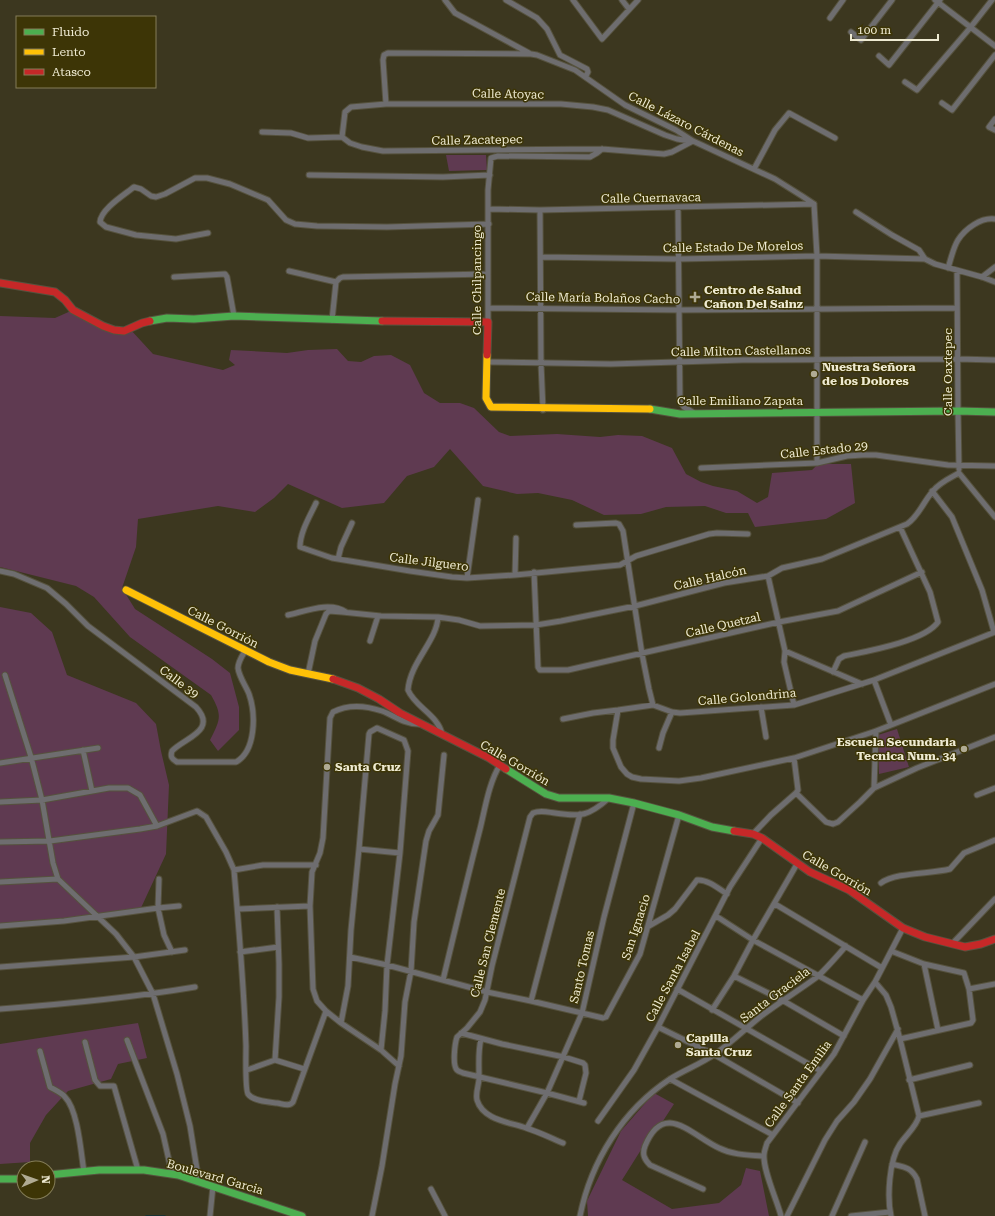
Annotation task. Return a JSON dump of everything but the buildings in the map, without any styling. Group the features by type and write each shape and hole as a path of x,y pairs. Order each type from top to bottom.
{"street":[{"path":"445,0 455,12 531,54"},
{"path":"506,0 537,18 547,29 560,55 586,69 588,72 586,76"},
{"path":"573,0 602,38 638,0"},
{"path":"622,0 629,9"},
{"path":"830,18 843,0"},
{"path":"852,32 861,40 892,0"},
{"path":"905,82 917,90 992,0"},
{"path":"879,56 889,65 937,1 995,46"},
{"name":"Calle Lázaro Cárdenas","path":"386,104 383,60 384,55 388,53 531,54 549,59 576,70 625,105 676,130 693,142 775,178 814,204"},
{"path":"942,103 952,110 995,55"},
{"name":"Calle Atoyac","path":"342,138 345,112 347,108 356,106 386,104 561,104 608,110 665,135 693,142"},
{"path":"754,169 775,130 789,113 835,138"},
{"path":"995,119 989,127 995,130"},
{"name":"Calle Zacatepec","path":"262,132 291,133 308,138 342,138 350,143 362,147 383,151 602,149 664,154 672,152 693,142"},
{"name":"Calle Chilpancingo","path":"488,403 486,398 488,362 488,274 491,158 498,156 590,156 598,153 602,149"},
{"path":"309,175 443,177 490,175"},
{"path":"208,233 176,239 136,235 106,227 100,222 100,216 134,187 156,197 165,194 195,178 207,178 230,184 268,200 286,220 295,224 317,226 387,227 489,224"},
{"path":"814,204 817,256 817,463"},
{"name":"Calle Cuernavaca","path":"489,209 540,210 814,204"},
{"path":"678,207 679,361 681,405 695,414"},
{"path":"540,210 541,363 543,410"},
{"path":"856,212 919,250 925,259 935,264 995,282"},
{"path":"948,268 957,241 960,237 983,220 987,218 995,219"},
{"name":"Calle Estado De Morelos","path":"541,257 678,259 817,256 925,259"},
{"path":"982,277 995,267"},
{"name":"Calle Oaxtepec","path":"957,270 959,473"},
{"path":"289,271 336,282"},
{"path":"174,277 225,274 227,276 234,316"},
{"path":"332,320 336,282 340,278 488,274"},
{"path":"0,283 55,292 65,300 72,310 114,330 124,330 156,319 234,316 332,320 488,322"},
{"name":"Calle María Bolaños Cacho","path":"488,308 816,310 957,308"},
{"name":"Calle Milton Castellanos","path":"488,362 611,364 679,361 995,360"},
{"name":"Calle Emiliano Zapata","path":"488,403 496,408 543,410 653,409 680,414 958,411 995,412"},
{"name":"Calle Estado 29","path":"701,468 817,463 847,456 876,455 960,466 995,466"},
{"path":"959,473 995,517"},
{"name":"Calle Halcón","path":"308,674 316,641 326,614 329,611 378,616 438,617 459,620 480,626 536,625 577,619 724,583 768,576 782,568 822,559 911,522 932,491 959,473"},
{"path":"932,491 952,517 982,590 994,632"},
{"path":"467,578 478,500"},
{"name":"Calle Jilguero","path":"316,503 304,530 300,541 300,546 332,558 452,577 467,578 515,575 620,565 636,556 709,534 748,534"},
{"path":"338,559 341,547 352,523"},
{"path":"563,719 653,704 648,689 642,654 624,531 619,524 576,525"},
{"path":"833,672 839,659 844,656 893,645 919,635 932,628 938,622 930,592 922,572 900,527"},
{"path":"515,575 516,538"},
{"name":"Calle 39","path":"0,571 14,574 47,588 88,626 196,707 202,714 204,719 203,724 196,734 172,751 172,760 177,762 236,762 246,753 252,734 254,720 251,700 238,668 239,662 245,651"},
{"path":"534,572 536,625"},
{"name":"Calle Quetzal","path":"536,625 538,669 568,670 779,622 838,611 922,572"},
{"path":"768,576 785,651 784,662 794,705"},
{"name":"Calle Gorrión","path":"126,590 245,651 290,670 340,681 358,688 420,724 500,765 546,794 559,798 610,798 679,815 712,827 753,834 762,838 820,878 849,890 903,928 925,937 965,947 981,944 995,939"},
{"path":"288,615 328,607 340,608 347,612"},
{"path":"370,640 378,616"},
{"path":"438,617 435,630 412,673 408,690 416,702 433,718 439,726 442,734"},
{"name":"Calle Golondrina","path":"653,704 672,712 680,713 794,705 874,680 994,632"},
{"path":"785,651 862,684"},
{"path":"5,675 31,757 42,800 53,863 58,879 116,934 134,956 153,994 179,1081 190,1126 199,1182"},
{"path":"874,680 891,725"},
{"path":"618,710 613,740 614,748 621,767 632,778 679,781 702,778 794,758 876,731 995,684"},
{"path":"399,1066 380,1050 341,1023 326,1011 317,1001 313,989 310,906 312,872 320,853 323,838 330,718 333,712 346,707 372,708 406,723 420,724"},
{"path":"761,707 766,738"},
{"path":"658,748 672,712"},
{"path":"341,1023 348,986 351,930 369,734 377,728 404,740 408,751 400,853 387,965 385,1011 380,1050"},
{"path":"874,788 876,731"},
{"path":"796,793 826,822 833,824 838,822 874,788 917,768 995,737"},
{"path":"0,763 31,757 98,748"},
{"path":"83,750 92,791"},
{"path":"372,1216 399,1066 405,1002 411,971 414,922 426,841 429,831 438,815 444,755"},
{"path":"753,834 771,814 796,793 798,787 794,758"},
{"path":"443,980 466,882 495,773 500,765"},
{"path":"0,802 42,800 109,788 128,788 140,795 157,826"},
{"path":"977,795 995,788"},
{"name":"Calle San Clemente","path":"564,1057 585,1065 586,1073 582,1102 463,1073 458,1071 456,1068 454,1056 457,1036 467,1028 480,1012 487,992 494,958 530,817 533,813 541,811 566,814 589,813 597,809 610,798"},
{"name":"Santo Tomas","path":"527,1128 547,1093 564,1057 582,1012 604,917 634,803"},
{"path":"0,842 50,841 140,829 157,826 197,811 206,817 226,852 234,870 238,909 246,1090 248,1095 253,1098 288,1105 293,1102 326,1011"},
{"path":"531,1001 580,814"},
{"name":"San Ignacio","path":"582,1012 603,1018 608,1014 640,954 679,815"},
{"name":"Calle Santa Isabel","path":"598,1121 634,1070 727,894 762,838"},
{"path":"881,883 893,877 950,869 960,855 995,840"},
{"path":"359,849 400,853"},
{"path":"712,1010 734,976 753,940 798,864"},
{"path":"234,870 263,865 316,865"},
{"path":"0,882 58,879"},
{"path":"159,879 158,908 164,935 172,952"},
{"path":"649,926 675,909 696,880 711,884 727,894"},
{"path":"952,944 995,899"},
{"path":"775,904 882,968"},
{"path":"0,926 64,921 179,906"},
{"path":"238,909 310,906"},
{"path":"275,1060 279,997 277,907"},
{"path":"716,916 753,940 863,1000"},
{"name":"Calle Santa Emilia","path":"764,1156 767,1143 834,1054 863,1000 875,982 903,928"},
{"name":"Santa Graciela","path":"580,1216 593,1174 612,1137 624,1120 653,1092 670,1079 715,1055 782,1000 817,976 846,946"},
{"path":"240,952 278,948"},
{"path":"0,967 134,956 185,950"},
{"path":"891,951 924,964 962,972 964,973 969,990 972,1022 900,1039"},
{"path":"350,957 411,971 487,992 582,1012"},
{"path":"924,964 938,1030"},
{"path":"734,976 782,1000 844,1036"},
{"path":"851,1216 890,1214 890,1181 892,1164 899,1146 918,1121 898,1029 886,995 875,982"},
{"path":"969,990 995,984"},
{"path":"0,1009 85,1002 153,994 195,987"},
{"path":"677,989 821,1071"},
{"path":"658,1027 715,1055 798,1103"},
{"path":"787,1216 825,1140 837,1121 854,1102 870,1079 898,1029"},
{"path":"461,1033 502,1044 564,1057"},
{"path":"481,1038 479,1050 480,1078 476,1098 483,1110 497,1120 527,1128 563,1143"},
{"path":"127,1040 163,1134 172,1174"},
{"path":"85,1042 95,1080 100,1086 114,1086 138,1170"},
{"path":"40,1051 50,1086 65,1096 72,1106 78,1131 84,1172"},
{"path":"246,1070 275,1060 304,1070"},
{"path":"909,1080 970,1065"},
{"path":"670,1079 773,1135"},
{"path":"918,1116 979,1103"},
{"path":"703,1189 650,1165 646,1160 643,1151 646,1144 661,1124 667,1122 684,1127 719,1148 734,1154 764,1156 768,1176 781,1216"},
{"path":"832,1216 865,1142"},
{"path":"892,1164 908,1168 914,1174 917,1179 925,1216"},
{"name":"Boulevard Garcia","path":"56,1174 99,1170 138,1170 172,1174 302,1216"},
{"path":"0,1179 16,1179"},
{"path":"210,1216 213,1186"},
{"path":"431,1189 445,1216"}],"shaded area":[{"path":"446,155 486,155 487,170 449,171"},
{"path":"73,310 103,326 130,329 153,354 223,370 235,365 229,360 231,350 287,353 308,350 337,349 348,361 361,362 374,356 391,355 410,365 424,393 440,403 460,403 474,408 499,432 510,436 557,434 600,437 618,435 642,436 672,448 686,474 701,482 713,486 737,491 757,503 768,497 772,473 812,470 818,464 851,464 855,503 826,519 755,527 748,513 726,513 705,506 666,507 641,514 604,515 572,500 538,493 517,494 483,486 450,449 434,467 407,476 384,503 342,508 288,484 274,498 255,512 218,506 138,519 136,547 122,588 135,609 212,659 230,673 239,707 239,730 218,751 210,740 219,718 219,713 211,695 130,637 94,597 76,586 0,567 0,316 55,318"},
{"path":"0,607 31,613 52,632 67,675 136,703 156,724 169,785 166,854 140,910 0,928"},
{"path":"897,729 909,767 879,774 878,735"},
{"path":"138,1023 147,1058 118,1064 111,1079 68,1091 46,1115 30,1143 30,1160 16,1160 16,1163 0,1164 0,1044"},
{"path":"654,1093 674,1104 663,1121 656,1126 622,1180 672,1209 719,1203 741,1185 746,1168 760,1171 769,1216 588,1216 587,1201 621,1131"}],"waterway":[{"path":"146,1216 165,1216"}],"traffic: fast":[{"path":"150,321 167,318 194,319 234,316 382,321"},
{"path":"650,409 680,414 958,411 995,412"},
{"path":"506,769 546,794 559,798 609,798 679,815 712,827 734,831"},
{"path":"56,1174 99,1170 144,1170 178,1175 302,1216"},
{"path":"0,1179 16,1179"}],"traffic: slow":[{"path":"487,355 486,398 491,407 650,409"},
{"path":"126,590 269,662 290,670 333,679"}],"traffic: jam":[{"path":"0,283 55,292 65,300 73,310 103,326 114,330 124,331 150,321"},
{"path":"382,321 488,322 487,355"},
{"path":"333,679 358,688 379,699 400,713 489,758 506,769"},
{"path":"734,831 753,834 762,838 810,872 849,890 903,928 925,937 965,947 981,944 995,939"}],"place":[{"name":"Centro de Salud Cañon Del Sainz","path":"695,297"},
{"name":"Nuestra Señora de los Dolores","path":"814,374"},
{"name":"Escuela Secundaria Tecnica Num. 34","path":"964,749"},
{"name":"Santa Cruz","path":"327,767"},
{"name":"Capilla Santa Cruz","path":"678,1045"}]}
